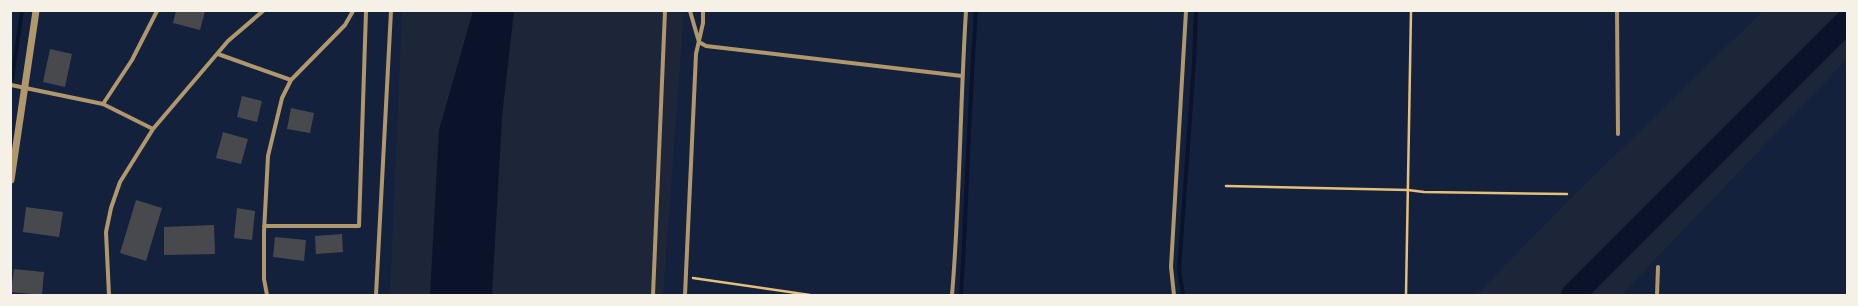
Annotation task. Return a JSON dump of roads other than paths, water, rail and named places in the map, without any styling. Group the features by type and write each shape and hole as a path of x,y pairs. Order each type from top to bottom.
{"street":[{"path":"11,180 36,11"},
{"path":"103,104 132,60 157,11"},
{"path":"109,295 106,232 111,208 120,182 153,129 228,41 263,11"},
{"path":"267,295 264,279 264,226 268,156 282,98 291,80 345,25 353,11"},
{"path":"264,226 358,226 366,11"},
{"path":"376,295 391,11"},
{"path":"653,295 666,11"},
{"path":"690,11 699,42 706,46 962,76"},
{"path":"685,295 696,54 703,23 703,11"},
{"path":"952,295 958,201 962,76 966,11"},
{"path":"1174,295 1171,267 1186,11"},
{"path":"1617,11 1618,134"},
{"path":"218,54 291,80"},
{"path":"11,86 103,104 153,129"},
{"path":"1658,267 1658,295"}],"waterway":[{"path":"12,79 22,11"},
{"path":"961,295 976,11"},
{"path":"1183,295 1179,270 1194,63 1196,11"},
{"path":"1573,295 1847,21"}]}
